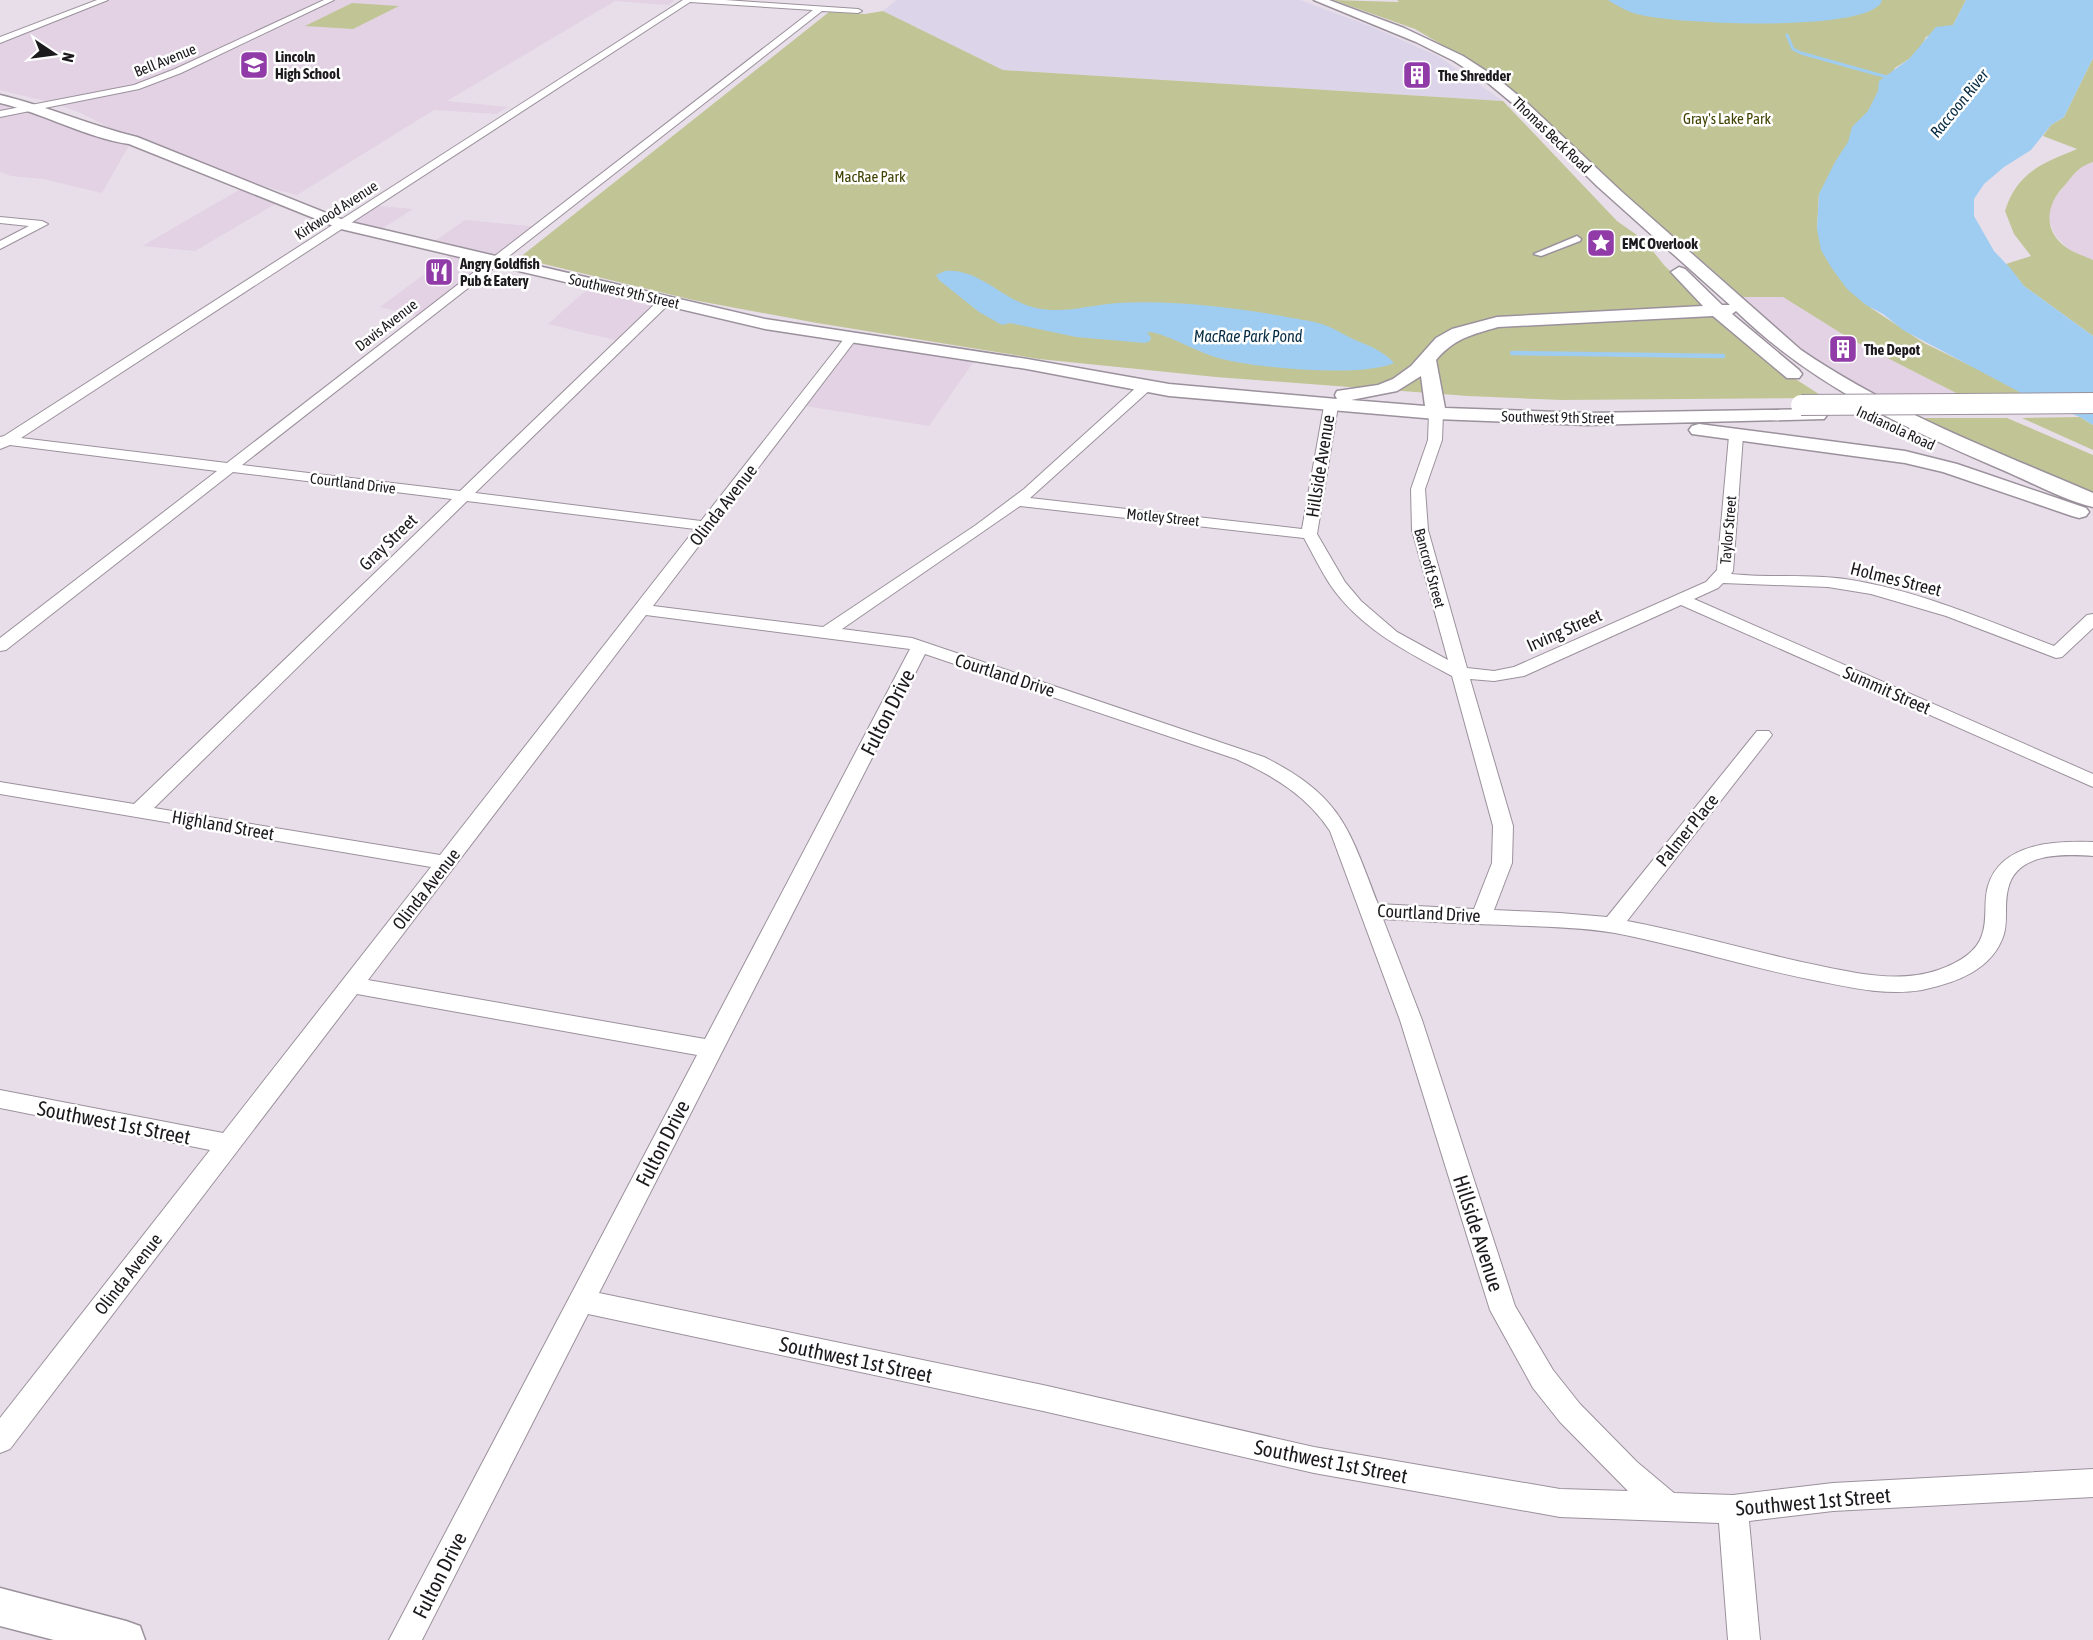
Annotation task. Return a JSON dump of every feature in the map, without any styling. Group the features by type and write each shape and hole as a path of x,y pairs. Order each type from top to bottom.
{"main road":[{"name":"Thomas Beck Road","path":"1319,0 1407,33 1445,51 1479,71 1515,98 1619,199 1651,224 1744,309"},
{"name":"Southwest 9th Street","path":"0,90 53,103 132,134 132,140"},
{"name":"Southwest 9th Street","path":"0,99 33,107 118,138 132,140 341,224 765,324 1027,364 1146,386 1234,398 1330,406 1435,408 1596,406 2093,413"},
{"name":"Thomas Beck Road","path":"1619,199 1679,272 1716,311"},
{"path":"1298,392 1338,396 1377,392 1411,378 1442,342 1458,333 1497,322 1744,309"},
{"name":"Indianola Road","path":"1744,309 1793,353 1862,396 1941,435 2093,501"},
{"name":"Indianola Road","path":"1716,311 1762,352 1836,400 1883,424 2093,516"},
{"name":"Bancroft Street","path":"1427,359 1435,408"},
{"name":"Southwest 9th Street","path":"1027,364 1435,408 1611,419 1809,410 2093,403"},
{"path":"1611,419 1905,457 1950,468 2093,516"}],"street":[{"path":"0,40 104,0"},
{"name":"Bell Avenue","path":"0,114 136,87 178,71 330,0"},
{"path":"688,0 757,2 858,11"},
{"name":"Kirkwood Avenue","path":"2,442 688,0"},
{"name":"Davis Avenue","path":"0,646 820,9"},
{"path":"0,220 42,224 0,246"},
{"path":"1538,254 1577,239"},
{"name":"Gray Street","path":"138,811 665,301"},
{"name":"Olinda Avenue","path":"0,1440 851,338"},
{"path":"827,632 1017,501 1146,386"},
{"name":"Hillside Avenue","path":"1330,406 1309,534 1325,565 1355,604 1391,636 1458,672"},
{"name":"Bancroft Street","path":"1435,408 1435,440 1424,466 1418,489 1417,513 1458,672 1503,826 1502,863 1482,917"},
{"name":"Taylor Street","path":"1681,599 1720,578 1725,571 1736,436"},
{"name":"Courtland Drive","path":"2,442 706,526"},
{"name":"Motley Street","path":"1017,501 1309,534"},
{"name":"Holmes Street","path":"1720,578 1819,582 1872,589 1910,599 2056,652 2093,619"},
{"name":"Irving Street","path":"1458,672 1494,676 1518,672 1681,599"},
{"name":"Summit Street","path":"1681,599 2093,781"},
{"name":"Courtland Drive","path":"642,610 906,642 1195,738 1273,767 1311,793 1330,814 1340,831 1370,911 1612,925 1665,935 1779,967 1872,983 1919,983 1958,972 1984,951 1993,934 1999,882 2008,868 2029,855 2050,850 2093,849"},
{"name":"Fulton Drive","path":"405,1640 921,646"},
{"name":"Palmer Place","path":"1612,925 1763,735"},
{"name":"Highland Street","path":"0,788 446,863"},
{"name":"Hillside Avenue","path":"1370,911 1411,1020 1503,1310 1543,1379 1570,1413 1628,1472 1669,1507"},
{"path":"352,985 711,1049"},
{"name":"Southwest 1st Street","path":"0,1100 229,1144"},
{"name":"Southwest 1st Street","path":"581,1301 1043,1398 1314,1461 1560,1503 1733,1509 1833,1497 2093,1484"},
{"path":"1733,1509 1744,1640"},
{"path":"0,1606 76,1634 126,1640"}],"shaded area":[{"name":"Lincoln High School","path":"104,0 675,0 668,5 615,1 447,101 508,107 496,114 434,110 297,195 212,173 132,140 102,193 43,179 11,176 0,172 0,99 127,137 81,113 53,103 0,90 0,40"},
{"path":"896,0 1300,0 1370,26 1438,56 1503,101 1003,70 883,11"},
{"path":"2093,162 2093,260 2068,249 2055,235 2048,217 2051,203 2078,168"},
{"path":"246,186 282,200 195,251 142,246"},
{"path":"370,205 413,209 377,232 341,224"},
{"path":"465,220 539,227 424,318 380,307 454,252 429,245"},
{"path":"593,284 665,301 623,342 548,324"},
{"path":"1739,297 1783,297 1852,340 1964,397 1876,398 1783,338"},
{"path":"851,338 977,357 929,426 800,405"}],"green space":[{"name":"Gray's Lake Park","path":"1333,0 1399,2 1397,0 1966,0 1953,25 1926,37 1921,47 1909,59 1895,68 1867,121 1819,194 1817,229 1871,308 1924,343 1998,379 2025,395 1964,397 1852,340 1783,297 1739,297 1737,292 1680,241 1634,205 1500,79 1415,29"},
{"path":"352,3 399,6 353,29 305,26"},
{"name":"MacRae Park","path":"883,11 1003,70 1503,101 1617,221 1644,240 1664,265 1720,321 1766,360 1825,398 1562,400 1468,396 1216,377 1039,359 817,323 693,300 519,258 829,12 865,14"},
{"path":"2093,58 2093,162 2077,171 2059,192 2051,209 2050,226 2053,234 2070,250 2093,260 2093,336 2024,286 2006,264 2031,256 2014,234 2005,211 2010,198 2024,178 2042,164 2077,149 2043,136 2051,125 2064,117"},
{"path":"2080,417 2093,425 2093,450 2022,418"},
{"path":"1921,418 2007,418 2093,455 2093,494 1952,434"}],"water":[{"path":"1608,0 1882,1 1869,11 1844,18 1809,22 1729,23 1641,15 1632,13"},
{"name":"Raccoon River","path":"1966,0 2093,0 2093,58 2064,117 2051,125 2031,150 2004,167 1984,184 1974,199 1974,216 1994,251 2024,286 2093,336 2093,425 2080,417 2025,395 1903,330 1847,289 1821,250 1817,229 1819,194 1848,142 1852,127 1868,111 1878,91 1879,81 1909,59 1936,27 1953,25"},
{"name":"MacRae Park Pond","path":"945,271 958,271 969,275 1024,304 1047,310 1067,310 1118,303 1180,303 1312,321 1376,349 1394,363 1378,368 1357,370 1278,368 1215,357 1150,332 1147,333 1151,337 1150,341 1145,343 1076,337 1010,323 1002,325 979,312 939,280 936,275"}],"waterway":[{"path":"1787,35 1793,49 1801,53 1894,79"},
{"path":"1512,353 1723,356"}],"place":[{"name":"Lincoln High School","path":"254,65"},
{"name":"The Shredder","path":"1417,75"},
{"name":"EMC Overlook","path":"1601,243"},
{"name":"Angry Goldfish Pub & Eatery","path":"439,272"},
{"name":"The Depot","path":"1843,349"}]}
